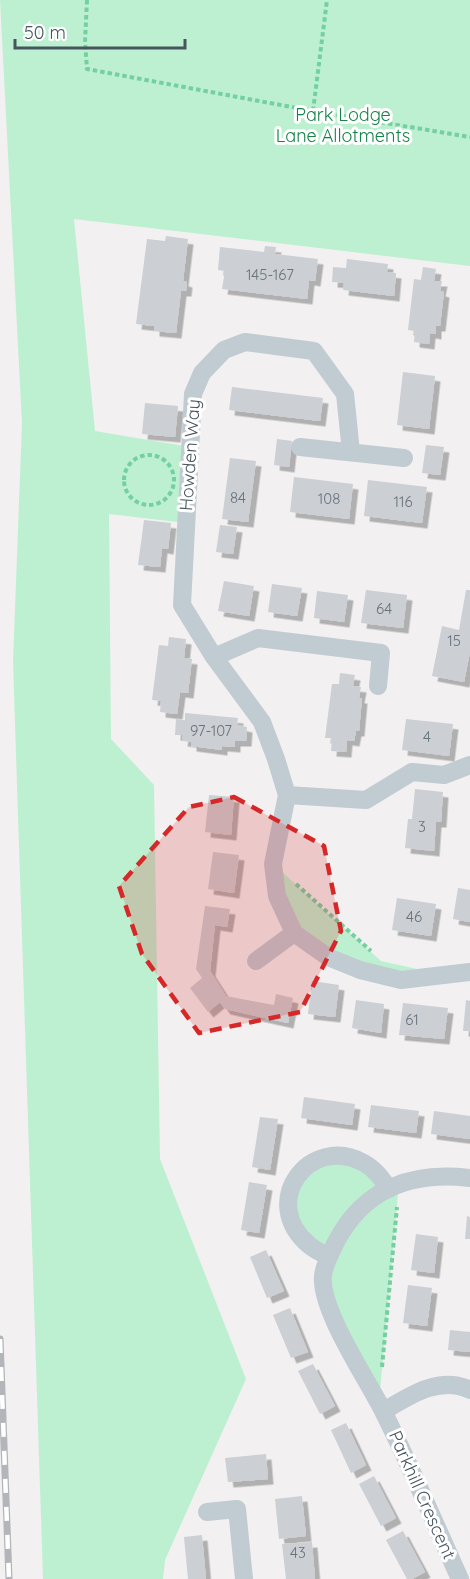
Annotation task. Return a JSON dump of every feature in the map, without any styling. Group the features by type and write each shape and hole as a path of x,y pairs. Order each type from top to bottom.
{"street":[{"name":"Howden Way","path":"294,933 277,896 273,864 287,795 276,759 262,722 214,657 182,605 193,394 202,373 224,350 245,342 314,351 345,394 351,452"},
{"path":"300,447 404,458"},
{"path":"214,657 258,638 381,653 378,686"},
{"path":"287,795 366,800 412,772 444,775 470,765"},
{"path":"256,961 294,933 328,957 360,970 401,980 470,972"},
{"path":"329,1257 310,1246 298,1234 290,1218 287,1198 296,1176 315,1161 330,1157 346,1157 363,1162 394,1186"},
{"name":"Parkhill Crescent","path":"460,1579 384,1411 337,1326 327,1301 323,1276 329,1257 342,1231 355,1215 375,1197 394,1186 436,1176 470,1178"},
{"name":"Parkhill Crescent","path":"384,1411 414,1393 436,1385 461,1385 470,1390"},
{"path":"207,1512 237,1509 244,1579"}],"path":[{"path":"87,0 85,42 87,69 313,111 470,137"},
{"path":"313,111 327,0"},
{"path":"151,454 165,459 173,468 175,481 171,494 157,504 148,506 134,501 125,490 123,478 128,465 139,456 151,454"},
{"path":"273,864 373,953"},
{"path":"382,1368 394,1186"}],"highlighted area":[{"path":"234,797 324,846 341,931 300,1012 199,1033 142,954 119,886 189,807"}],"green space":[{"name":"Park Lodge Lane Allotments","path":"0,0 470,0 470,266 74,219 95,431 190,447 186,523 109,514 111,739 154,785 160,1159 246,1379 165,1560 163,1579 43,1579 13,662 22,423"},
{"path":"273,864 381,961 444,975 401,980 294,933"},
{"path":"330,1157 399,1183 379,1402 337,1326 329,1257 298,1234 296,1176"}],"building":[{"path":"166,236 188,239 183,281 187,282 186,291 181,291 176,333 154,331 154,326 136,324 147,239 165,241"},
{"path":"265,246 276,247 275,254 318,259 315,281 309,280 307,299 222,289 225,271 218,270 220,247 264,252"},
{"path":"347,259 388,264 387,272 396,273 394,296 343,290 344,283 332,282 333,267 346,268"},
{"path":"423,267 436,269 434,281 442,281 440,291 444,292 440,326 436,326 436,334 430,333 429,344 414,342 415,331 408,330 414,279 421,280"},
{"path":"403,372 435,376 429,429 397,425"},
{"path":"232,387 323,398 320,421 229,410"},
{"path":"145,403 178,406 175,437 142,434"},
{"path":"277,439 292,441 289,467 274,465"},
{"path":"426,445 444,447 440,475 422,473"},
{"path":"230,458 256,461 248,522 222,519"},
{"path":"294,477 353,484 349,519 290,512"},
{"path":"368,480 427,487 422,523 364,516"},
{"path":"144,520 171,523 168,549 162,548 160,567 138,565"},
{"path":"220,525 237,527 233,554 216,552"},
{"path":"224,581 254,586 249,616 218,611"},
{"path":"272,584 302,588 297,616 268,612"},
{"path":"366,590 407,595 403,628 361,623"},
{"path":"466,590 470,590 470,652 464,682 432,676 442,626 459,630"},
{"path":"317,591 348,595 344,622 314,618"},
{"path":"169,637 186,639 184,658 192,659 188,693 180,692 177,714 160,712 161,701 152,700 159,645 168,646"},
{"path":"340,673 355,675 353,686 361,687 359,698 362,698 359,731 356,731 354,741 347,740 346,752 331,751 332,738 325,738 332,684 339,684"},
{"path":"185,713 238,718 237,725 247,727 246,741 235,741 235,747 222,746 222,750 191,746 191,742 182,741 183,735 175,735 176,719 185,720"},
{"path":"406,719 453,724 449,756 402,750"},
{"path":"415,789 443,792 441,822 436,822 434,851 405,848 408,819 412,819"},
{"path":"209,795 234,797 231,835 205,832"},
{"path":"213,852 239,855 234,893 208,889"},
{"path":"458,888 470,890 470,922 453,919"},
{"path":"397,898 436,904 431,936 392,930"},
{"path":"205,906 230,909 227,927 215,925 210,971 226,996 274,1005 276,994 293,998 288,1023 225,1009 220,1002 208,1012 190,988 202,978 196,969"},
{"path":"312,981 339,985 335,1017 308,1014"},
{"path":"356,1000 384,1004 381,1033 352,1028"},
{"path":"466,1000 470,1001 470,1031 463,1031"},
{"path":"403,1003 448,1008 444,1039 399,1035"},
{"path":"304,1097 355,1104 352,1125 301,1118"},
{"path":"371,1105 419,1111 416,1133 368,1127"},
{"path":"434,1111 470,1116 470,1139 431,1134"},
{"path":"260,1117 278,1119 270,1170 252,1167"},
{"path":"249,1182 267,1185 259,1233 241,1230"},
{"path":"467,1216 470,1217 470,1239 465,1239"},
{"path":"416,1234 438,1237 434,1273 411,1270"},
{"path":"266,1250 284,1291 267,1298 250,1257"},
{"path":"408,1285 432,1288 427,1326 403,1323"},
{"path":"290,1308 308,1352 291,1358 273,1315"},
{"path":"450,1330 470,1332 470,1352 448,1350"},
{"path":"313,1364 335,1406 320,1414 298,1371"},
{"path":"346,1423 366,1465 351,1473 331,1430"},
{"path":"266,1454 268,1479 228,1482 225,1458"},
{"path":"374,1476 396,1518 381,1526 359,1484"},
{"path":"302,1496 306,1536 279,1539 275,1499"},
{"path":"403,1531 425,1572 412,1579 407,1579 386,1540"},
{"path":"202,1535 206,1579 188,1579 184,1537"},
{"path":"312,1542 315,1579 286,1579 282,1544"}],"railway":[{"path":"0,1339 9,1579"}]}
